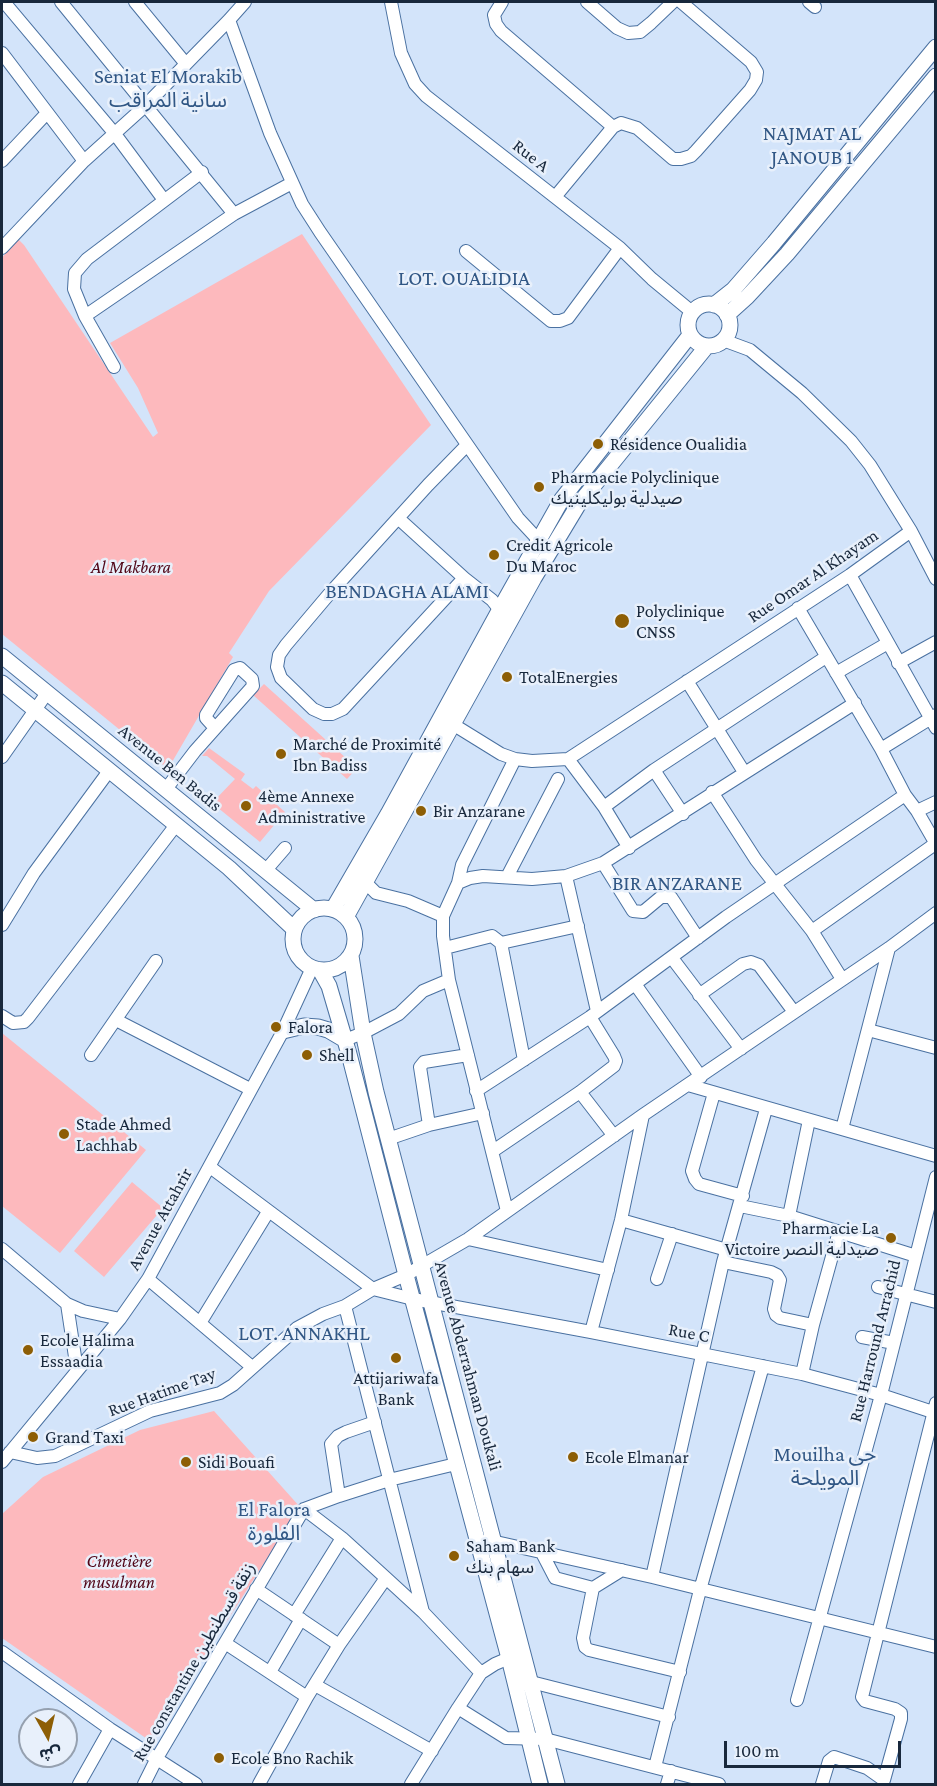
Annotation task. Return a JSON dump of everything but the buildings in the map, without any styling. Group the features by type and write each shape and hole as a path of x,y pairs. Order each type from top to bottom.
{"main road":[{"path":"714,305 733,290 774,243 936,47"},
{"path":"727,315 787,254 936,76"},
{"path":"702,305 714,305 727,315 730,327 723,340 716,345 707,346 698,343 690,335 688,323 692,312 702,305"},
{"path":"339,913 382,826 508,626 545,546 562,499 690,335"},
{"path":"339,913 365,882 447,721 500,609 545,546 707,346"},
{"name":"Avenue Ben Badis","path":"2,656 314,910"},
{"path":"2,683 229,868 294,929"},
{"path":"229,868 244,853"},
{"path":"314,910 339,913 353,929 354,949 351,956 341,966 327,970 316,969 297,955 293,942 294,929 306,914 314,910"},
{"name":"Avenue Abderrahman Doukali","path":"351,956 363,1033 388,1138 557,1785"},
{"name":"Avenue Abderrahman Doukali","path":"316,969 329,986 345,1040 509,1658 540,1785"},
{"path":"283,1031 294,1027 318,1027 345,1040"}],"street":[{"path":"4,2 114,134 164,200"},
{"path":"61,2 234,214"},
{"path":"135,2 186,64"},
{"path":"2,248 84,161 145,106 245,2"},
{"name":"Rue A","path":"391,2 401,54 416,84 447,114 620,248 652,279 692,312"},
{"path":"502,2 494,15 501,31 613,127"},
{"path":"587,2 617,28 628,33 640,32 672,2"},
{"path":"555,197 613,127 621,123 630,124 673,159 691,156 750,90 756,80 757,72 746,57 681,2"},
{"path":"230,20 270,133 292,183 320,232 518,518 545,546"},
{"path":"2,52 84,161"},
{"path":"2,159 47,112"},
{"path":"114,367 74,289 75,273 87,260 202,172"},
{"path":"86,316 234,214 292,183"},
{"path":"466,251 551,321 560,321 568,318 620,248"},
{"path":"723,340 750,350 828,417 870,465 911,531 936,579"},
{"path":"464,578 343,709 332,714 324,714 313,709 281,678 276,667 279,655 330,593 467,445"},
{"path":"398,518 464,578 492,600 500,609 508,626"},
{"name":"Rue Omar Al Khayam","path":"568,759 850,575 911,531"},
{"path":"850,575 898,663 934,720 881,749"},
{"path":"798,608 935,844 812,931"},
{"path":"898,663 936,642"},
{"path":"836,673 888,643"},
{"path":"604,807 654,770 826,657"},
{"path":"166,789 215,728 253,687 252,679 240,668 234,670 206,715 215,728"},
{"path":"687,681 744,772"},
{"path":"2,757 47,693"},
{"path":"458,883 483,876 532,879 566,876 603,863 855,703"},
{"path":"447,721 501,754 515,759 532,761 568,759 604,807 629,848"},
{"path":"507,1211 449,980 444,916 458,883 462,865 515,759"},
{"path":"654,770 683,814"},
{"path":"2,925 34,873 109,771"},
{"path":"507,878 558,779"},
{"path":"712,792 756,860 812,931 842,979"},
{"path":"476,1091 593,1014 726,917 905,795"},
{"path":"917,812 936,802"},
{"path":"2,1016 14,1023 24,1022 176,825"},
{"path":"266,870 285,848"},
{"path":"603,863 633,911 644,912 661,897 671,897 698,938"},
{"path":"493,1151 579,1092 614,1066 616,1061 593,1014 578,926 566,876"},
{"path":"365,882 376,893 408,901 444,916"},
{"name":"Rue Hatime Tay","path":"6,1457 55,1456 150,1412 220,1393 297,1328 422,1267 468,1239 643,1115 889,948 936,913"},
{"path":"501,943 578,926"},
{"path":"445,948 492,936 501,943 525,1060"},
{"path":"842,1129 889,948"},
{"path":"672,958 741,1049"},
{"path":"91,1055 156,961"},
{"path":"699,995 743,964 751,962 759,965 794,1012"},
{"name":"Avenue Attahrir","path":"6,1457 120,1319 147,1279 316,969"},
{"path":"345,1040 399,1014 423,991 449,980"},
{"path":"634,984 701,1077"},
{"path":"116,1020 249,1089"},
{"path":"868,1030 936,1048"},
{"path":"429,1125 420,1066 424,1062 468,1055"},
{"path":"688,1085 936,1156"},
{"path":"579,1092 614,1136"},
{"path":"714,1093 692,1171 699,1184 741,1201 916,1256"},
{"path":"652,1577 701,1354 725,1256 766,1108"},
{"path":"388,1138 429,1125 483,1113"},
{"path":"591,1332 621,1220 643,1115"},
{"path":"789,1216 809,1120"},
{"path":"210,1167 373,1289"},
{"name":"Rue Harround Arrachid","path":"797,1700 881,1395 936,1177"},
{"path":"200,1323 268,1212"},
{"path":"621,1220 672,1234 777,1275 780,1280 774,1309 776,1315 780,1318 813,1325"},
{"path":"802,1374 839,1231"},
{"path":"657,1279 672,1234"},
{"path":"468,1239 608,1270"},
{"path":"2,1250 67,1304 83,1311 120,1319"},
{"path":"147,1279 252,1367"},
{"path":"878,1287 936,1302"},
{"name":"Rue C","path":"373,1289 413,1299 802,1374 935,1410"},
{"path":"67,1304 77,1370"},
{"path":"345,1306 423,1612"},
{"path":"862,1337 894,1343"},
{"path":"655,1767 700,1590 763,1366"},
{"path":"822,1785 830,1761 834,1757 867,1768 888,1782 901,1713 895,1709 865,1701 862,1696 935,1410"},
{"path":"339,1496 331,1444 338,1436 375,1422"},
{"path":"304,1509 389,1480 456,1464"},
{"path":"304,1509 342,1538 423,1612 481,1673"},
{"name":"Rue constantine زنقة قسطنطين","path":"144,1785 157,1758 304,1509"},
{"path":"270,1672 297,1617 342,1538"},
{"path":"477,1540 494,1541 541,1551 936,1647"},
{"path":"541,1551 555,1578 593,1588 622,1570"},
{"path":"259,1785 307,1697 339,1645 386,1578"},
{"path":"593,1588 583,1638 585,1647 589,1650 680,1672"},
{"path":"256,1589 339,1645"},
{"path":"225,1643 307,1697"},
{"path":"2,1652 110,1730 196,1785"},
{"path":"413,1784 481,1673 509,1658"},
{"path":"531,1682 669,1717"},
{"path":"315,1685 432,1751"},
{"path":"458,1708 506,1738 545,1739 718,1785"},
{"path":"79,1785 110,1730"},
{"path":"668,1785 671,1771"}],"green space":[{"name":"Al Makbara","path":"302,234 431,425 269,591 229,653 233,657 168,769 2,634 2,258 17,238 24,245 153,437 158,433 138,388 110,343"},
{"path":"264,684 357,768 347,779 253,695"},
{"path":"209,748 245,774 241,780 253,789 256,786 285,812 260,842 212,803 235,779 207,756 202,756"},
{"name":"Stade Ahmed Lachhab","path":"2,1033 146,1150 60,1253 2,1206"},
{"path":"132,1182 163,1208 104,1277 74,1251"},
{"name":"Cimetière musulman","path":"214,1411 300,1507 150,1741 2,1638 2,1514 43,1477 140,1430"}],"place":[{"name":"Résidence Oualidia","path":"598,444"},
{"name":"Pharmacie Polyclinique صيدلية بوليكلينيك","path":"539,487"},
{"name":"Credit Agricole Du Maroc","path":"494,555"},
{"name":"Polyclinique CNSS","path":"622,621"},
{"name":"TotalEnergies","path":"507,677"},
{"name":"Marché de Proximité Ibn Badiss","path":"281,754"},
{"name":"4ème Annexe Administrative","path":"246,806"},
{"name":"Bir Anzarane","path":"421,811"},
{"name":"Falora","path":"276,1027"},
{"name":"Shell","path":"307,1055"},
{"name":"Stade Ahmed Lachhab","path":"64,1134"},
{"name":"Pharmacie La Victoire صيدلية النصر","path":"891,1238"},
{"name":"Ecole Halima Essaadia","path":"28,1350"},
{"name":"Attijariwafa Bank","path":"396,1358"},
{"name":"Grand Taxi","path":"33,1437"},
{"name":"Ecole Elmanar","path":"573,1457"},
{"name":"Sidi Bouafi","path":"186,1462"},
{"name":"Saham Bank سهام بنك","path":"454,1556"},
{"name":"Ecole Bno Rachik","path":"219,1758"}],"district":[{"name":"Seniat El Morakib سانية المراقب","path":"168,89"},
{"name":"NAJMAT AL JANOUB 1","path":"812,146"},
{"name":"LOT. OUALIDIA","path":"464,279"},
{"name":"BENDAGHA ALAMI","path":"407,592"},
{"name":"BIR ANZARANE","path":"677,884"},
{"name":"LOT. ANNAKHL","path":"304,1334"},
{"name":"Mouilha حي المويلحة","path":"825,1467"},
{"name":"El Falora الفلورة","path":"274,1522"}]}
